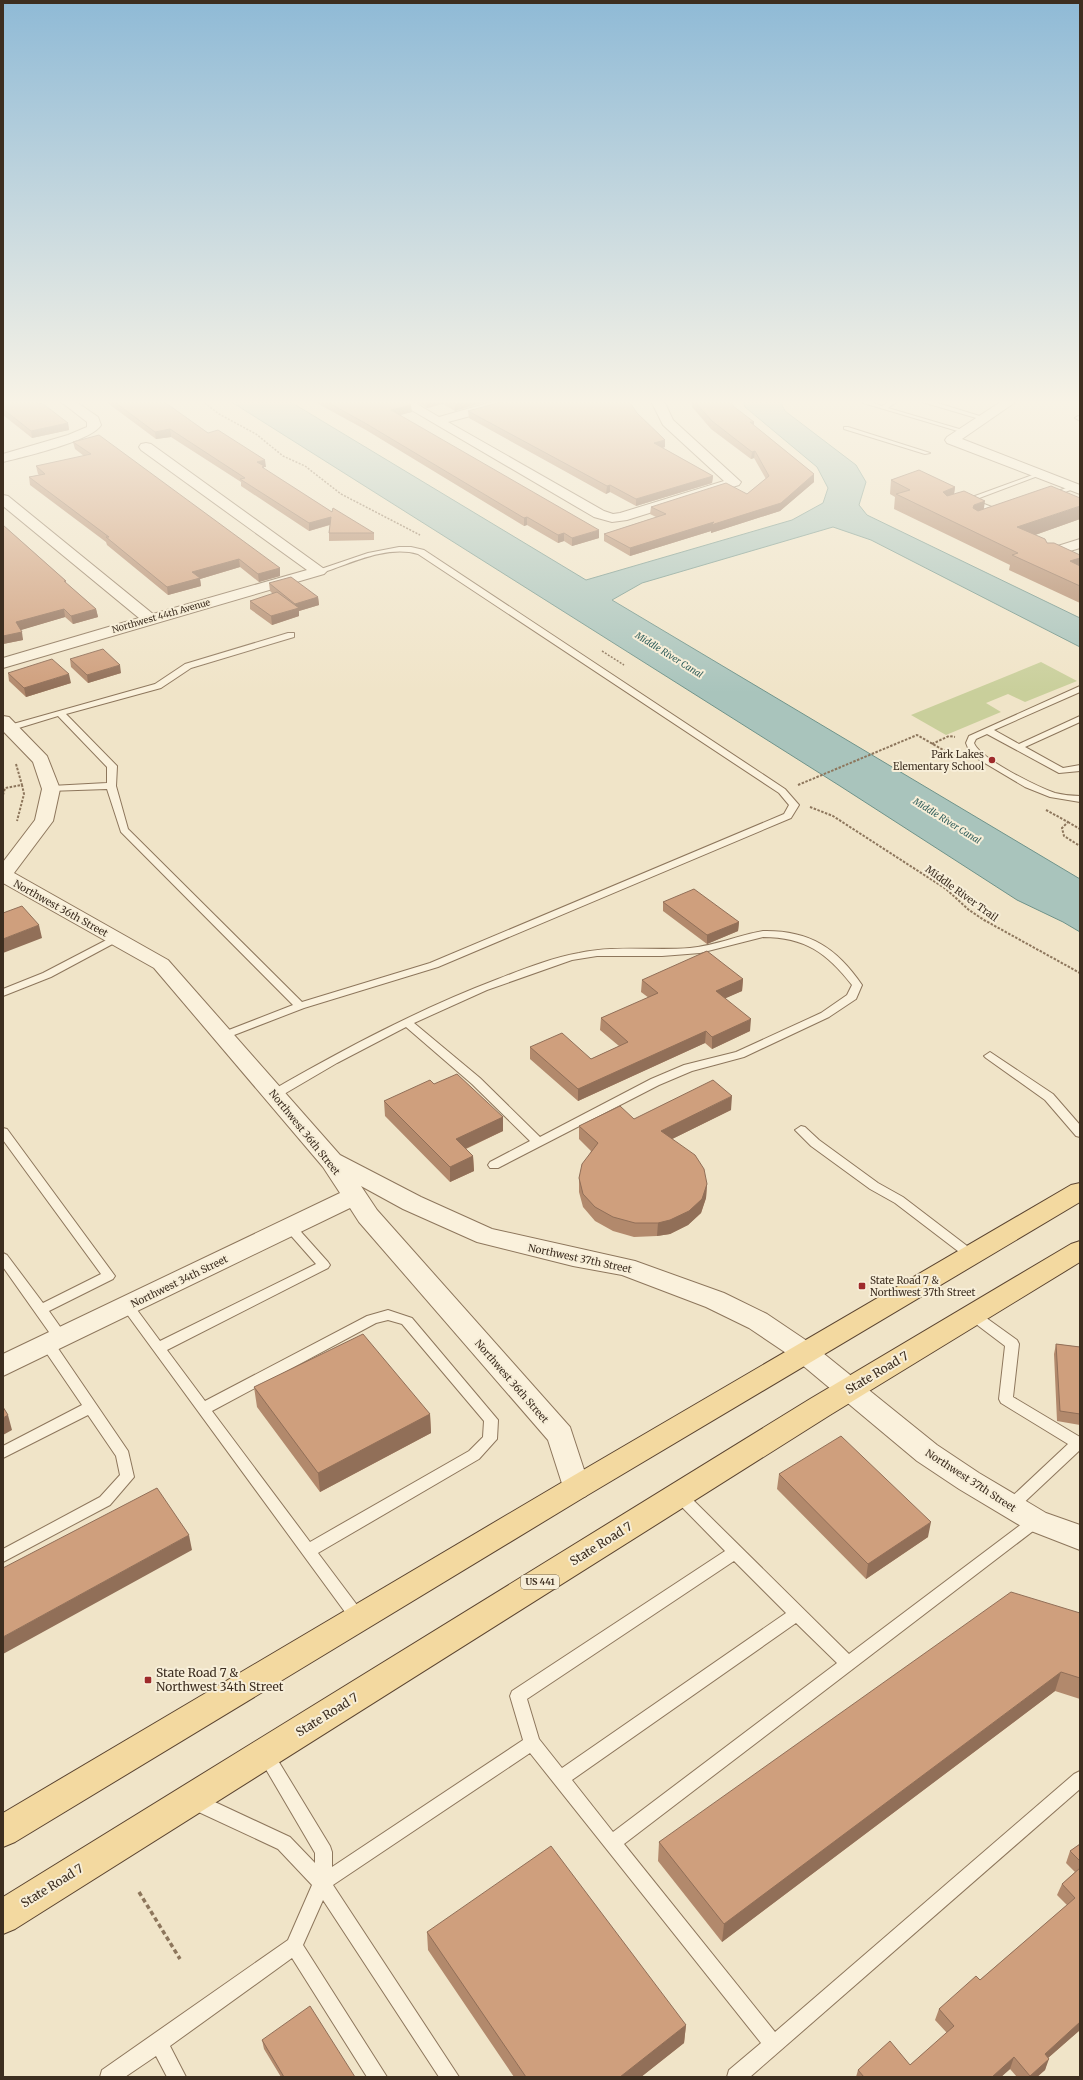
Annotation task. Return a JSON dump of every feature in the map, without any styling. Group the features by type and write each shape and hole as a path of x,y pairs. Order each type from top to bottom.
{"main road":[{"path":"3,1831 804,1352 1080,1191"},
{"name":"State Road 7","path":"3,1916 850,1389 1080,1250"}],"street":[{"path":"218,498 320,571"},
{"path":"570,498 598,514 612,518 622,517 683,498"},
{"path":"3,499 149,620"},
{"path":"1056,556 1080,543"},
{"name":"Northwest 44th Avenue","path":"3,663 320,571"},
{"path":"6,724 41,760 51,789"},
{"name":"Northwest 36th Street","path":"51,789 44,821 3,875 161,964 275,1094 331,1161 368,1216 560,1435 576,1488"},
{"name":"Northwest 37th Street","path":"331,1161 412,1203 486,1236 573,1257 626,1267 715,1300 758,1321 804,1352 927,1453 969,1481 1036,1521 1080,1538"},
{"name":"Northwest 34th Street","path":"3,1366 355,1196"}],"lane":[{"path":"972,498 964,501 995,515 1006,511"},
{"path":"224,1035 300,1006 434,965 788,816 794,805 782,791 421,552 404,548 320,571"},
{"path":"6,724 60,713 158,686 188,666 291,634"},
{"path":"1080,689 987,730 972,738 970,743 973,751 980,758 1044,794 1060,798 1080,799"},
{"path":"60,713 112,766 111,786 124,830 300,1006"},
{"path":"1019,747 1080,719"},
{"path":"987,730 1062,771 1080,768"},
{"path":"51,789 111,786"},
{"path":"275,1094 323,1066 475,990 557,961 590,954 668,953 701,950 721,946 745,937 767,934 801,937 823,950 846,969 857,985 852,997 825,1015 740,1055 688,1068 662,1079 494,1165"},
{"path":"3,993 47,975 116,938"},
{"path":"408,1023 476,1081 538,1142"},
{"path":"990,1056 1049,1097 1080,1133"},
{"path":"801,1130 815,1143 874,1186 899,1200 971,1255"},
{"path":"3,1132 109,1276 40,1310"},
{"path":"158,1348 324,1265 290,1227"},
{"path":"3,1258 40,1310 54,1341 91,1407 123,1455 127,1477 105,1500 3,1556"},
{"path":"127,1306 358,1618"},
{"path":"203,1409 372,1319 388,1314 407,1321 491,1420 490,1439 474,1455 308,1551"},
{"path":"974,1315 1012,1344 1006,1399 1078,1443 1011,1506"},
{"path":"3,1452 91,1407"},
{"path":"679,1495 848,1664"},
{"path":"612,1843 1036,1521"},
{"path":"735,1552 518,1696 532,1743 773,2044"},
{"path":"561,1778 797,1614"},
{"path":"322,1883 532,1743"},
{"path":"109,2077 294,1946 322,1883 324,1852 264,1754"},
{"path":"736,2077 1080,1779"},
{"path":"191,1800 284,1843 322,1883 450,2077"},
{"path":"294,1946 378,2077"},
{"path":"159,2042 177,2077"}],"path":[{"path":"931,744 949,736 972,738"},
{"path":"810,780 884,749"},
{"path":"14,760 24,794 22,807 16,824"},
{"path":"3,795 4,788 22,785"},
{"name":"Middle River Trail","path":"794,805 821,810 833,816 946,889 984,920 1080,973"},
{"path":"1068,822 1080,829"},
{"path":"139,1892 180,1959"}],"green space":[{"path":"1041,662 1077,681 1025,702 1008,694 986,703 1001,712 946,735 911,715"}],"water":[{"name":"Middle River Canal","path":"384,498 450,498 586,580 792,520 823,503 825,498 861,498 859,505 867,515 1080,618 1080,647 871,540 833,527 642,583 612,600 1080,879 1080,932 1063,922 1017,900 840,786"}],"building":[{"path":"57,498 185,498 280,568 258,574 239,559 192,572 200,578 167,587 106,537 109,537"},
{"path":"270,498 310,498 332,512 333,508 374,533 329,533 331,517 309,523"},
{"path":"491,498 544,498 599,530 572,538 564,533 558,535 527,517 524,518"},
{"path":"679,498 787,498 781,503 630,548 604,534 666,514 651,507"},
{"path":"904,498 979,498 985,501 974,505 973,508 978,511 1016,498 1080,498 1080,506 1017,527 1045,539 1047,543 1054,543 1080,555 1080,558 1070,561 1080,566 1080,586 1012,555 1018,553"},
{"path":"3,525 96,609 71,616 64,609 16,622 22,632 3,636"},
{"path":"291,577 318,597 295,604 269,583"},
{"path":"277,592 299,608 271,616 250,601"},
{"path":"103,649 120,665 87,675 70,659"},
{"path":"52,659 69,674 24,688 8,673"},
{"path":"694,889 739,922 707,935 663,902"},
{"path":"22,906 39,925 3,939 3,913"},
{"path":"707,951 743,979 716,991 751,1019 712,1037 706,1031 578,1089 530,1047 562,1033 591,1059 628,1042 601,1018 658,993 642,980"},
{"path":"457,1074 503,1117 456,1139 473,1156 450,1167 384,1101 430,1080 434,1084"},
{"path":"713,1080 732,1096 661,1131 695,1155 704,1169 707,1184 702,1199 689,1211 670,1220 658,1223 635,1223 613,1217 595,1207 583,1194 579,1178 582,1164 598,1143 579,1126 620,1106 634,1119"},
{"path":"363,1334 430,1414 318,1473 254,1387"},
{"path":"1056,1344 1080,1347 1080,1414 1060,1411"},
{"path":"3,1407 8,1415 3,1418"},
{"path":"841,1436 931,1522 868,1564 779,1474"},
{"path":"157,1488 189,1535 3,1637 3,1568"},
{"path":"1011,1592 1080,1613 1080,1678 1061,1672 724,1924 659,1842"},
{"path":"1080,1844 1080,1861 1070,1851"},
{"path":"551,1846 686,2025 620,2077 526,2077 427,1932"},
{"path":"1080,1868 1080,2022 1045,2054 1049,2059 1030,2076 1014,2057 992,2077 864,2077 858,2070 890,2041 910,2065 954,2026 939,2009 976,1976 980,1980 1075,1898 1062,1884"},
{"path":"310,2006 355,2077 284,2077 262,2040"}],"place":[{"name":"Park Lakes Elementary School","path":"992,760"},
{"name":"State Road 7 & Northwest 37th Street","path":"862,1286"},
{"name":"State Road 7 & Northwest 34th Street","path":"148,1680"}]}
